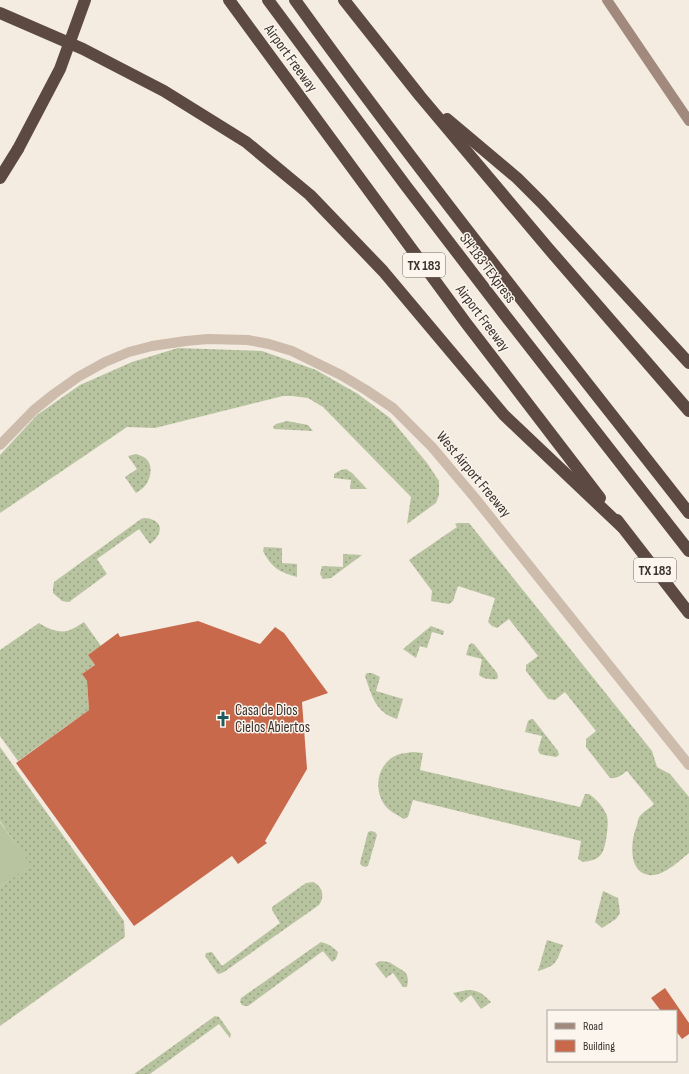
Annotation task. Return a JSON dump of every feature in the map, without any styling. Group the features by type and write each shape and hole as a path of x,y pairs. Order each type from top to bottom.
{"highway":[{"path":"0,178 18,149 60,69 85,0"},
{"name":"Airport Freeway","path":"229,0 462,316 689,613"},
{"name":"SH 183 TEXpress","path":"268,0 508,320 689,551"},
{"name":"SH 183 TEXpress","path":"295,0 348,74 463,225 689,513"},
{"path":"344,0 420,96 548,248 689,411"},
{"path":"0,13 83,49 164,91 246,142 315,201 383,271 504,416 622,527"},
{"path":"420,96 517,178 542,203 689,363"}],"main road":[{"path":"607,0 689,121"}],"street":[{"name":"West Airport Freeway","path":"0,445 34,410 54,394 78,377 105,362 129,352 152,346 208,339 248,340 269,344 292,351 341,375 393,408 432,447 466,486 689,765"}],"green space":[{"path":"178,348 262,351 316,370 358,394 390,418 427,463 439,481 439,495 436,503 407,524 411,497 323,407 308,398 283,396 155,428 127,427 0,513 0,455 37,415 80,385 132,362"},
{"path":"287,421 308,425 313,431 274,429 273,427 276,424"},
{"path":"136,454 143,457 150,464 150,476 143,488 136,493 125,477 137,469 128,456"},
{"path":"346,469 352,473 367,489 350,489 351,480 334,478 334,474"},
{"path":"144,518 155,521 160,528 160,532 155,540 150,544 139,529 97,559 107,574 69,602 62,601 53,593 54,582"},
{"path":"469,523 652,751 657,767 670,774 689,797 689,853 676,864 660,874 649,875 642,873 637,868 632,854 633,838 639,818 654,804 627,771 617,777 610,778 586,747 586,739 596,731 565,692 555,700 548,699 526,671 526,665 538,656 509,619 497,628 488,622 495,598 458,586 453,601 449,604 431,601 432,591 409,560 457,527 455,524"},
{"path":"264,547 282,548 282,563 297,564 297,577 281,571 272,565 263,551"},
{"path":"343,554 362,555 331,578 323,579 320,574 322,566 343,567"},
{"path":"84,622 101,646 88,655 95,665 82,674 87,681 89,710 18,761 0,736 0,650 39,623 52,630 67,631"},
{"path":"431,626 444,631 443,635 432,632 427,648 420,646 416,658 403,649"},
{"path":"471,643 474,644 497,673 497,679 487,679 479,675 482,659 466,655"},
{"path":"367,673 372,673 380,677 376,691 403,699 397,719 384,712 375,702 365,676"},
{"path":"533,719 558,751 559,755 556,757 540,754 538,750 542,736 525,732 528,721"},
{"path":"0,747 124,921 125,937 0,1026 0,887 30,865 0,821"},
{"path":"413,752 423,753 420,770 580,807 585,794 589,794 600,804 607,816 607,835 602,853 596,859 583,862 578,859 581,841 413,800 408,817 404,819 391,811 381,798 378,784 379,776 385,764 391,759 399,754"},
{"path":"0,822 31,865 0,887"},
{"path":"368,832 375,832 377,835 368,866 365,867 360,863"},
{"path":"313,882 319,886 322,892 322,898 319,905 224,972 219,974 217,973 205,956 206,953 212,952 222,966 280,923 272,910 272,907 306,883"},
{"path":"603,891 618,898 620,913 616,919 602,928 595,922"},
{"path":"547,940 563,945 555,962 549,967 538,971"},
{"path":"321,942 334,948 338,952 336,959 332,962 323,951 248,1006 243,1006 240,1002 241,998"},
{"path":"380,961 389,962 405,972 408,978 407,987 403,987 393,973 386,978 375,964"},
{"path":"467,990 480,993 491,1002 481,1009 471,995 461,1003 453,993"},
{"path":"215,1016 219,1017 231,1034 230,1038 219,1024 150,1074 134,1074"}],"building":[{"path":"198,621 260,644 275,627 284,633 328,693 302,702 307,769 265,841 267,843 238,864 232,856 134,926 16,763 89,710 87,681 82,674 95,665 88,655 118,633 120,637"},
{"path":"665,988 689,1023 689,1034 682,1039 677,1032 677,1010 660,1010 651,998"}],"place":[{"name":"Casa de Dios Cielos Abiertos","path":"223,719"}]}
